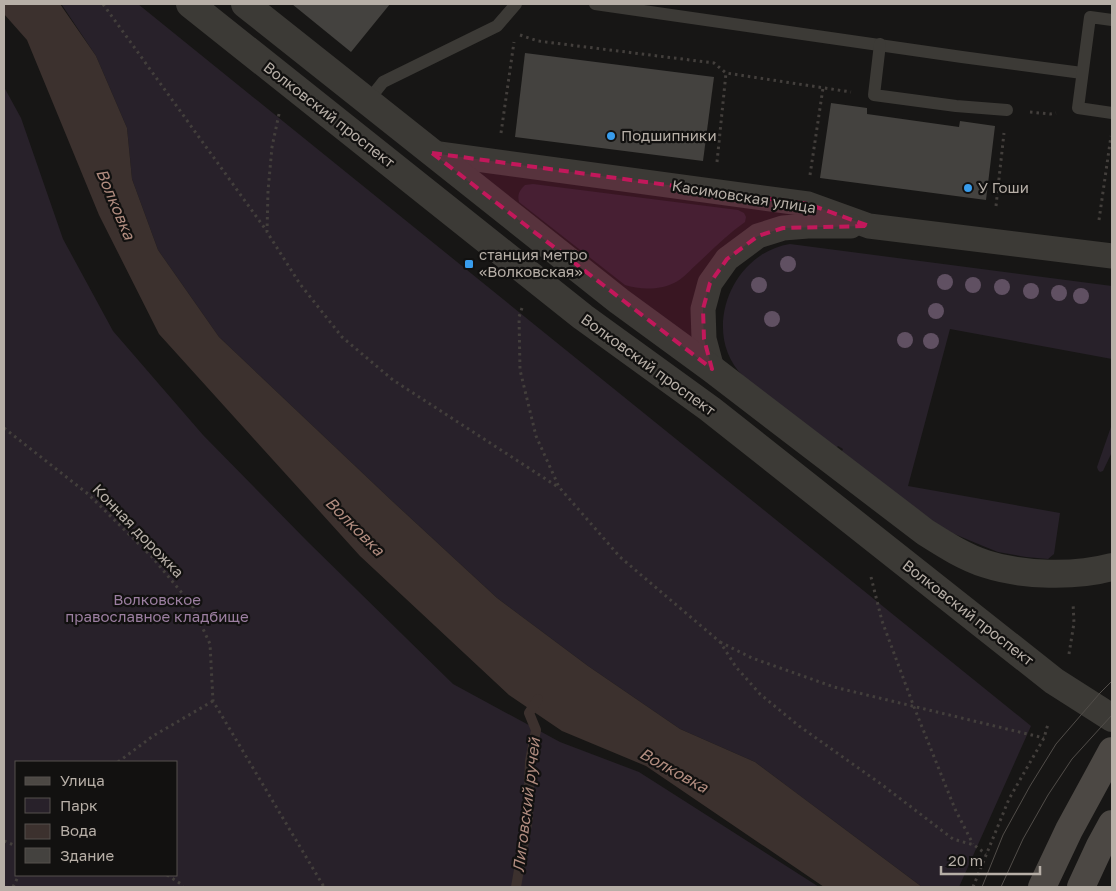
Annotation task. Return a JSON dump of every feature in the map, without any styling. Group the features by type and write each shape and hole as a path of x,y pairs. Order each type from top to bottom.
{"main road":[{"path":"1042,887 1069,830 1112,751"},
{"path":"1081,887 1112,824"}],"street":[{"name":"Волковский проспект","path":"190,4 583,317 710,409 1054,681 1112,718"},
{"path":"245,4 618,301 712,369 925,532 955,551 986,564 1027,573 1071,574 1112,568"},
{"name":"Касимовская улица","path":"432,154 808,204 869,226 1112,256"},
{"path":"712,369 704,339 703,309 710,283 727,259 758,236 783,228 869,226"}],"lane":[{"path":"368,101 383,82 497,26 516,4"},
{"path":"595,4 1082,73"},
{"path":"1112,20 1090,17 1078,108 1112,113"},
{"path":"880,44 874,95 956,106 1007,110"}],"path":[{"path":"103,4 267,232 300,284 342,337 393,380 558,488 620,557 720,642 752,658 825,684 1044,738"},
{"path":"500,138 515,33 538,41 714,62 726,73 874,95"},
{"path":"717,168 726,73"},
{"path":"809,181 823,88"},
{"path":"996,206 1007,110 1050,114 1078,108"},
{"path":"267,232 272,147 280,109"},
{"path":"1099,220 1112,130"},
{"path":"525,300 520,317 520,370 536,436 558,488"},
{"name":"Конная дорожка","path":"4,428 88,494 152,557 192,606 210,644 213,701 324,887"},
{"path":"871,576 882,621 914,707 955,809 974,845"},
{"path":"1069,655 1074,623"},
{"path":"720,642 736,667 760,694 953,839 974,845 986,854"},
{"path":"119,761 152,736 213,701"},
{"path":"973,887 1009,799 1044,738 1048,724"},
{"path":"168,876 183,887"}],"highlighted area":[{"path":"432,153 808,204 869,226 783,228 758,236 727,259 710,283 703,309 704,339 712,369"}],"green space":[{"path":"63,4 138,4 1031,726 959,887 922,887 755,762 680,729 588,666 497,598 219,337 158,250 132,179 127,128 96,56"},
{"name":"Волковское православное кладбище","path":"4,87 21,118 63,239 113,331 203,435 308,542 453,684 560,742 639,772 819,887 4,887"},
{"path":"533,184 738,210 744,213 746,217 745,222 677,281 656,288 637,288 625,285 519,202 519,194 525,185"},
{"path":"790,244 1112,286 1112,359 950,329 908,486 1060,513 1054,554 1048,559 998,552 952,533 841,453 843,449 838,446 835,449 743,376 730,358 724,338 723,318 728,297 738,278 752,262 769,250"},
{"path":"1112,424 1112,452 1103,471 1100,472 1097,467"}],"water":[{"name":"Волковка","path":"4,4 60,4 96,56 127,128 132,179 158,250 219,337 497,598 588,666 680,729 755,762 922,887 824,887 646,766 562,731 509,695 360,556 159,334 99,215 27,40 4,14"}],"building":[{"path":"292,4 390,4 351,52"},
{"path":"525,53 714,77 703,161 515,137"},
{"path":"831,103 867,108 867,114 959,127 960,121 995,126 986,200 820,178"}],"waterway":[{"name":"Лиговский ручей","path":"516,887 528,818 530,761 536,730 529,713 538,699"}],"tram line":[{"path":"982,887 1003,835 1056,744 1112,681"},
{"path":"1001,887 1023,839 1048,795 1072,759 1112,715"}],"place":[{"name":"Подшипники","path":"611,136"},
{"name":"У Гоши","path":"968,188"},
{"name":"станция метро «Волковская»","path":"469,264"}]}
